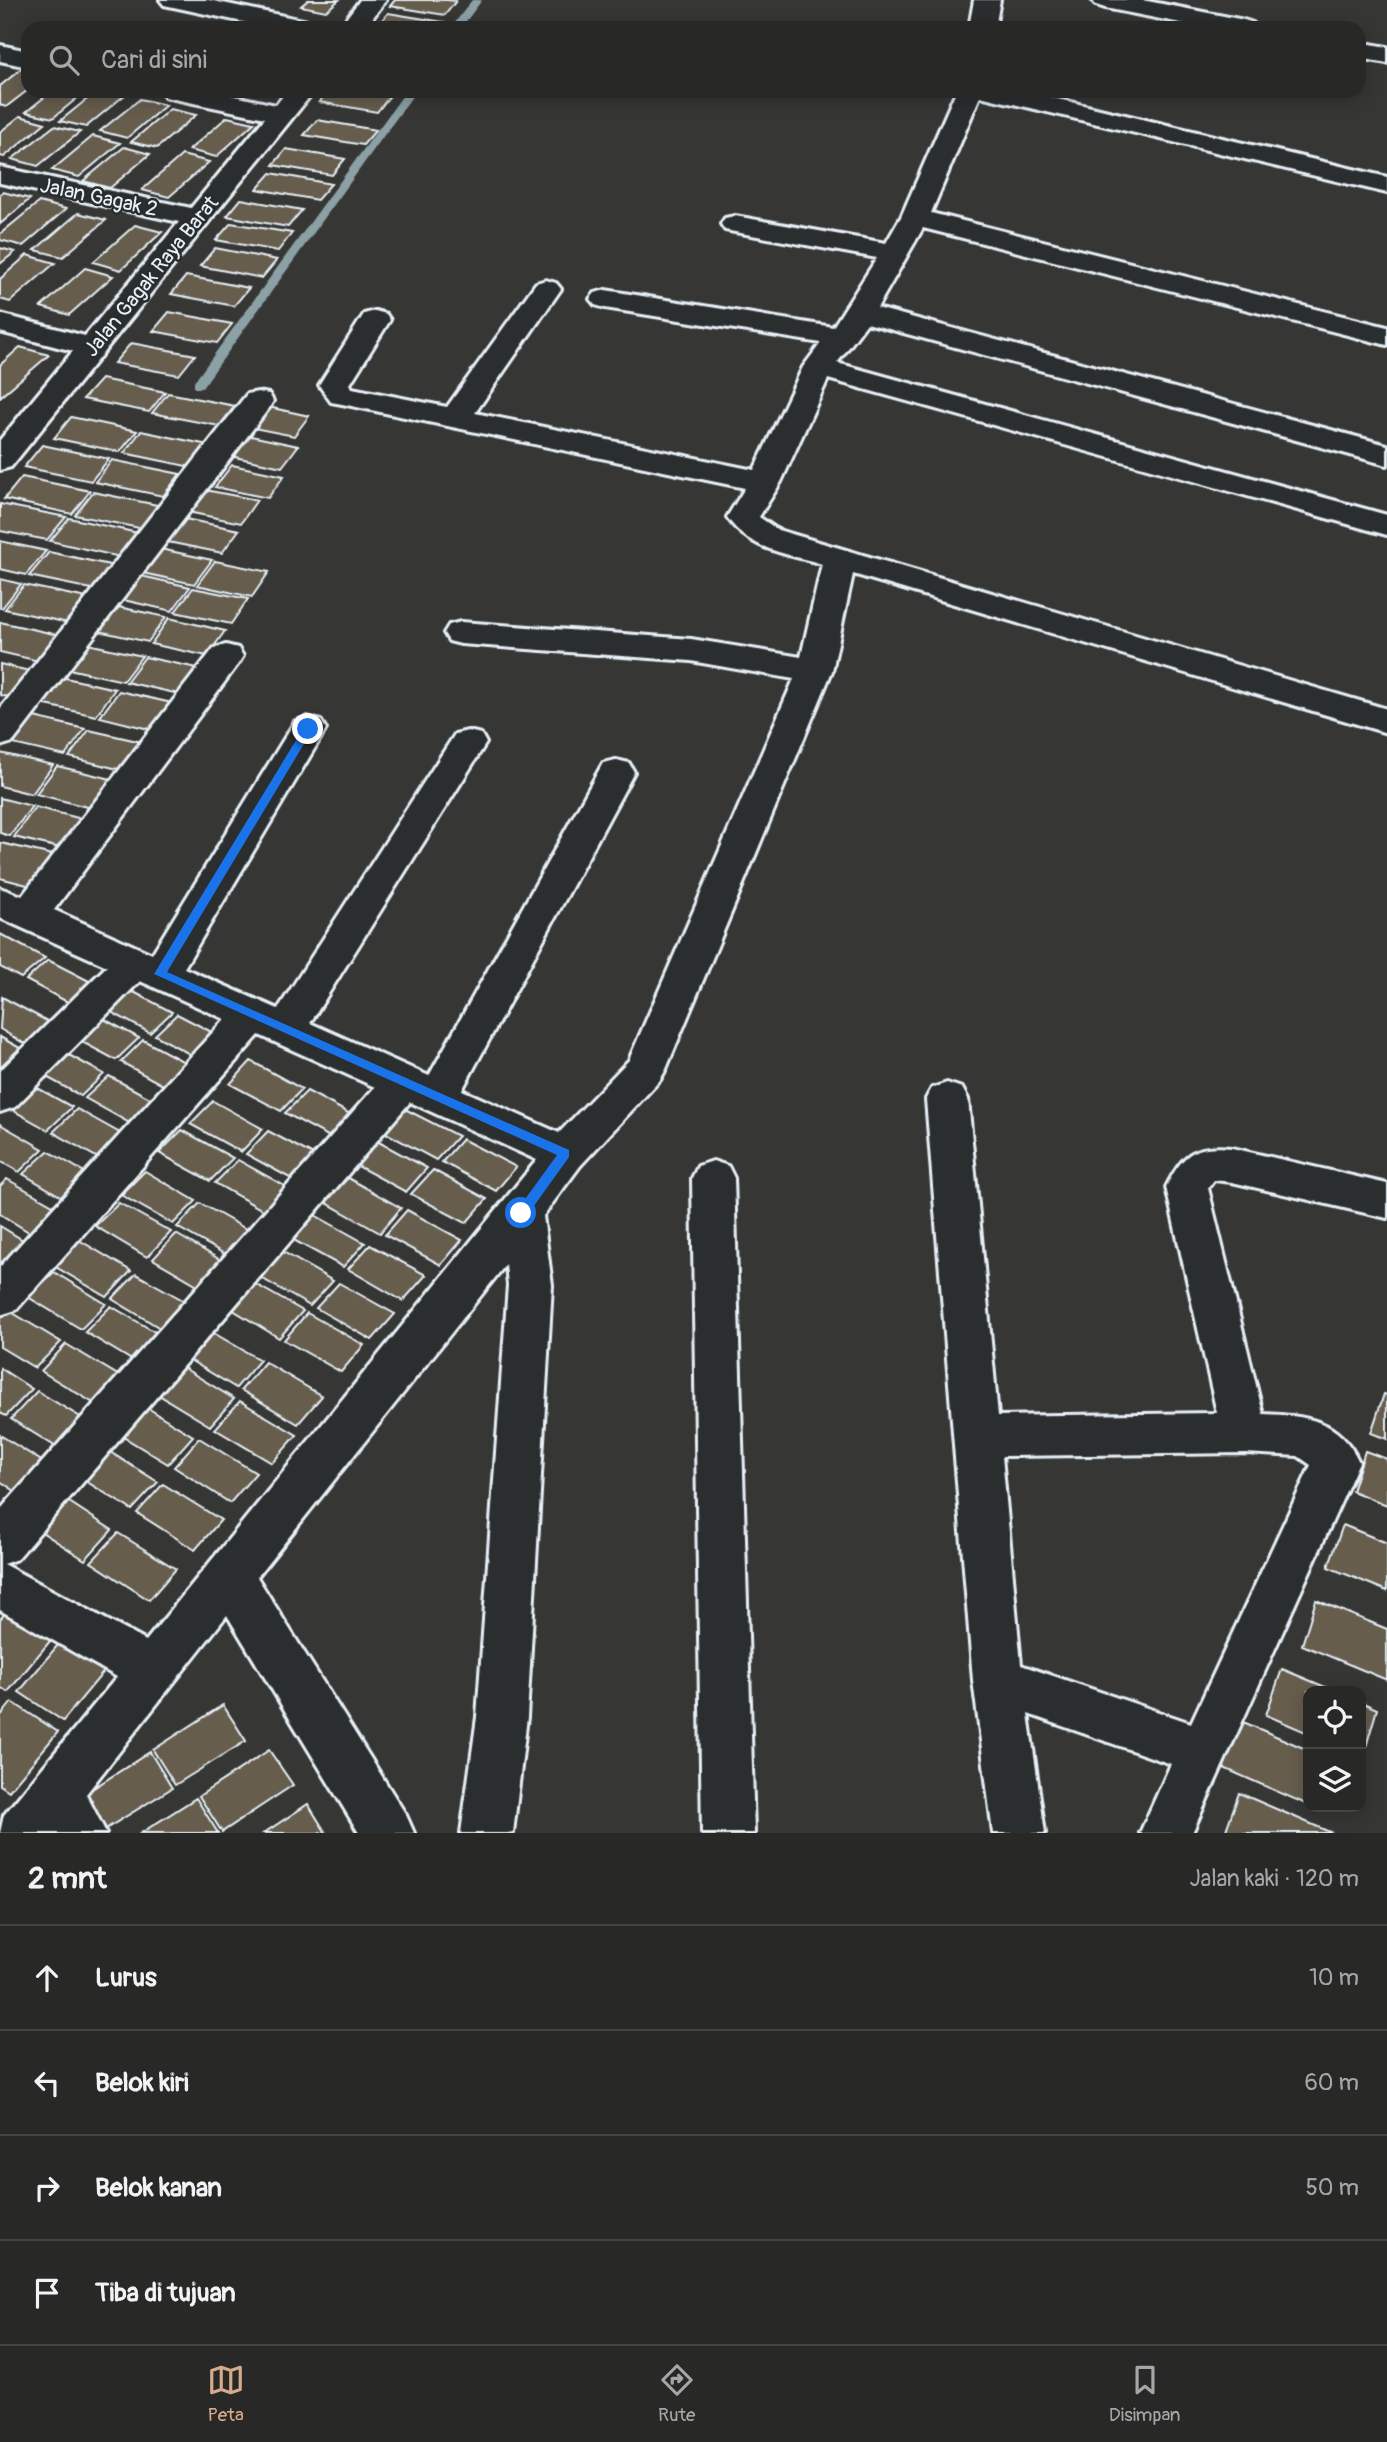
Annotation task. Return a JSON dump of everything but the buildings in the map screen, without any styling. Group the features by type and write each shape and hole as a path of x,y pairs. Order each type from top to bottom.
{"street":[{"path":"173,0 274,21"},
{"path":"357,21 373,0"},
{"path":"983,21 987,0"},
{"path":"1105,0 1209,21"},
{"path":"1366,51 1387,55"},
{"path":"0,53 21,58"},
{"path":"207,98 282,114"},
{"name":"Jalan Gagak Raya Barat","path":"0,460 295,98"},
{"path":"966,98 915,216 860,312 818,367 765,482 743,517 750,527 766,537 1387,721"},
{"path":"1020,98 1387,185"},
{"name":"Jalan Gagak 2","path":"0,175 198,218"},
{"path":"915,216 1387,336"},
{"path":"735,224 894,253"},
{"path":"454,420 546,289"},
{"path":"605,299 839,337"},
{"path":"860,312 1387,455"},
{"path":"375,320 334,385 338,391 454,420 765,482"},
{"path":"0,323 92,347"},
{"path":"818,367 1387,525"},
{"path":"0,734 258,401"},
{"path":"22,1833 521,1213 565,1153 646,1069 815,671 839,559"},
{"path":"461,632 691,650 815,671"},
{"path":"226,656 8,906 565,1153"},
{"path":"0,1096 147,968 308,729"},
{"path":"0,1297 269,1022 468,743"},
{"path":"0,1544 420,1089 616,772"},
{"path":"947,1100 998,1680 1019,1833"},
{"path":"1245,1433 1187,1187 1195,1171 1209,1163 1232,1165 1387,1201"},
{"path":"713,1178 728,1833"},
{"path":"487,1833 502,1717 530,1285 521,1213"},
{"path":"977,1436 1245,1433 1300,1436 1323,1445 1336,1462 1166,1833"},
{"path":"229,1575 388,1833"},
{"path":"0,1585 152,1671"},
{"path":"998,1680 1202,1751"},
{"path":"55,1790 80,1833"},
{"path":"0,1829 8,1833"}],"waterway":[{"path":"461,21 477,0"},
{"path":"198,385 406,98"}],"route":[{"path":"308,729 160,974 565,1153 521,1213"}]}
